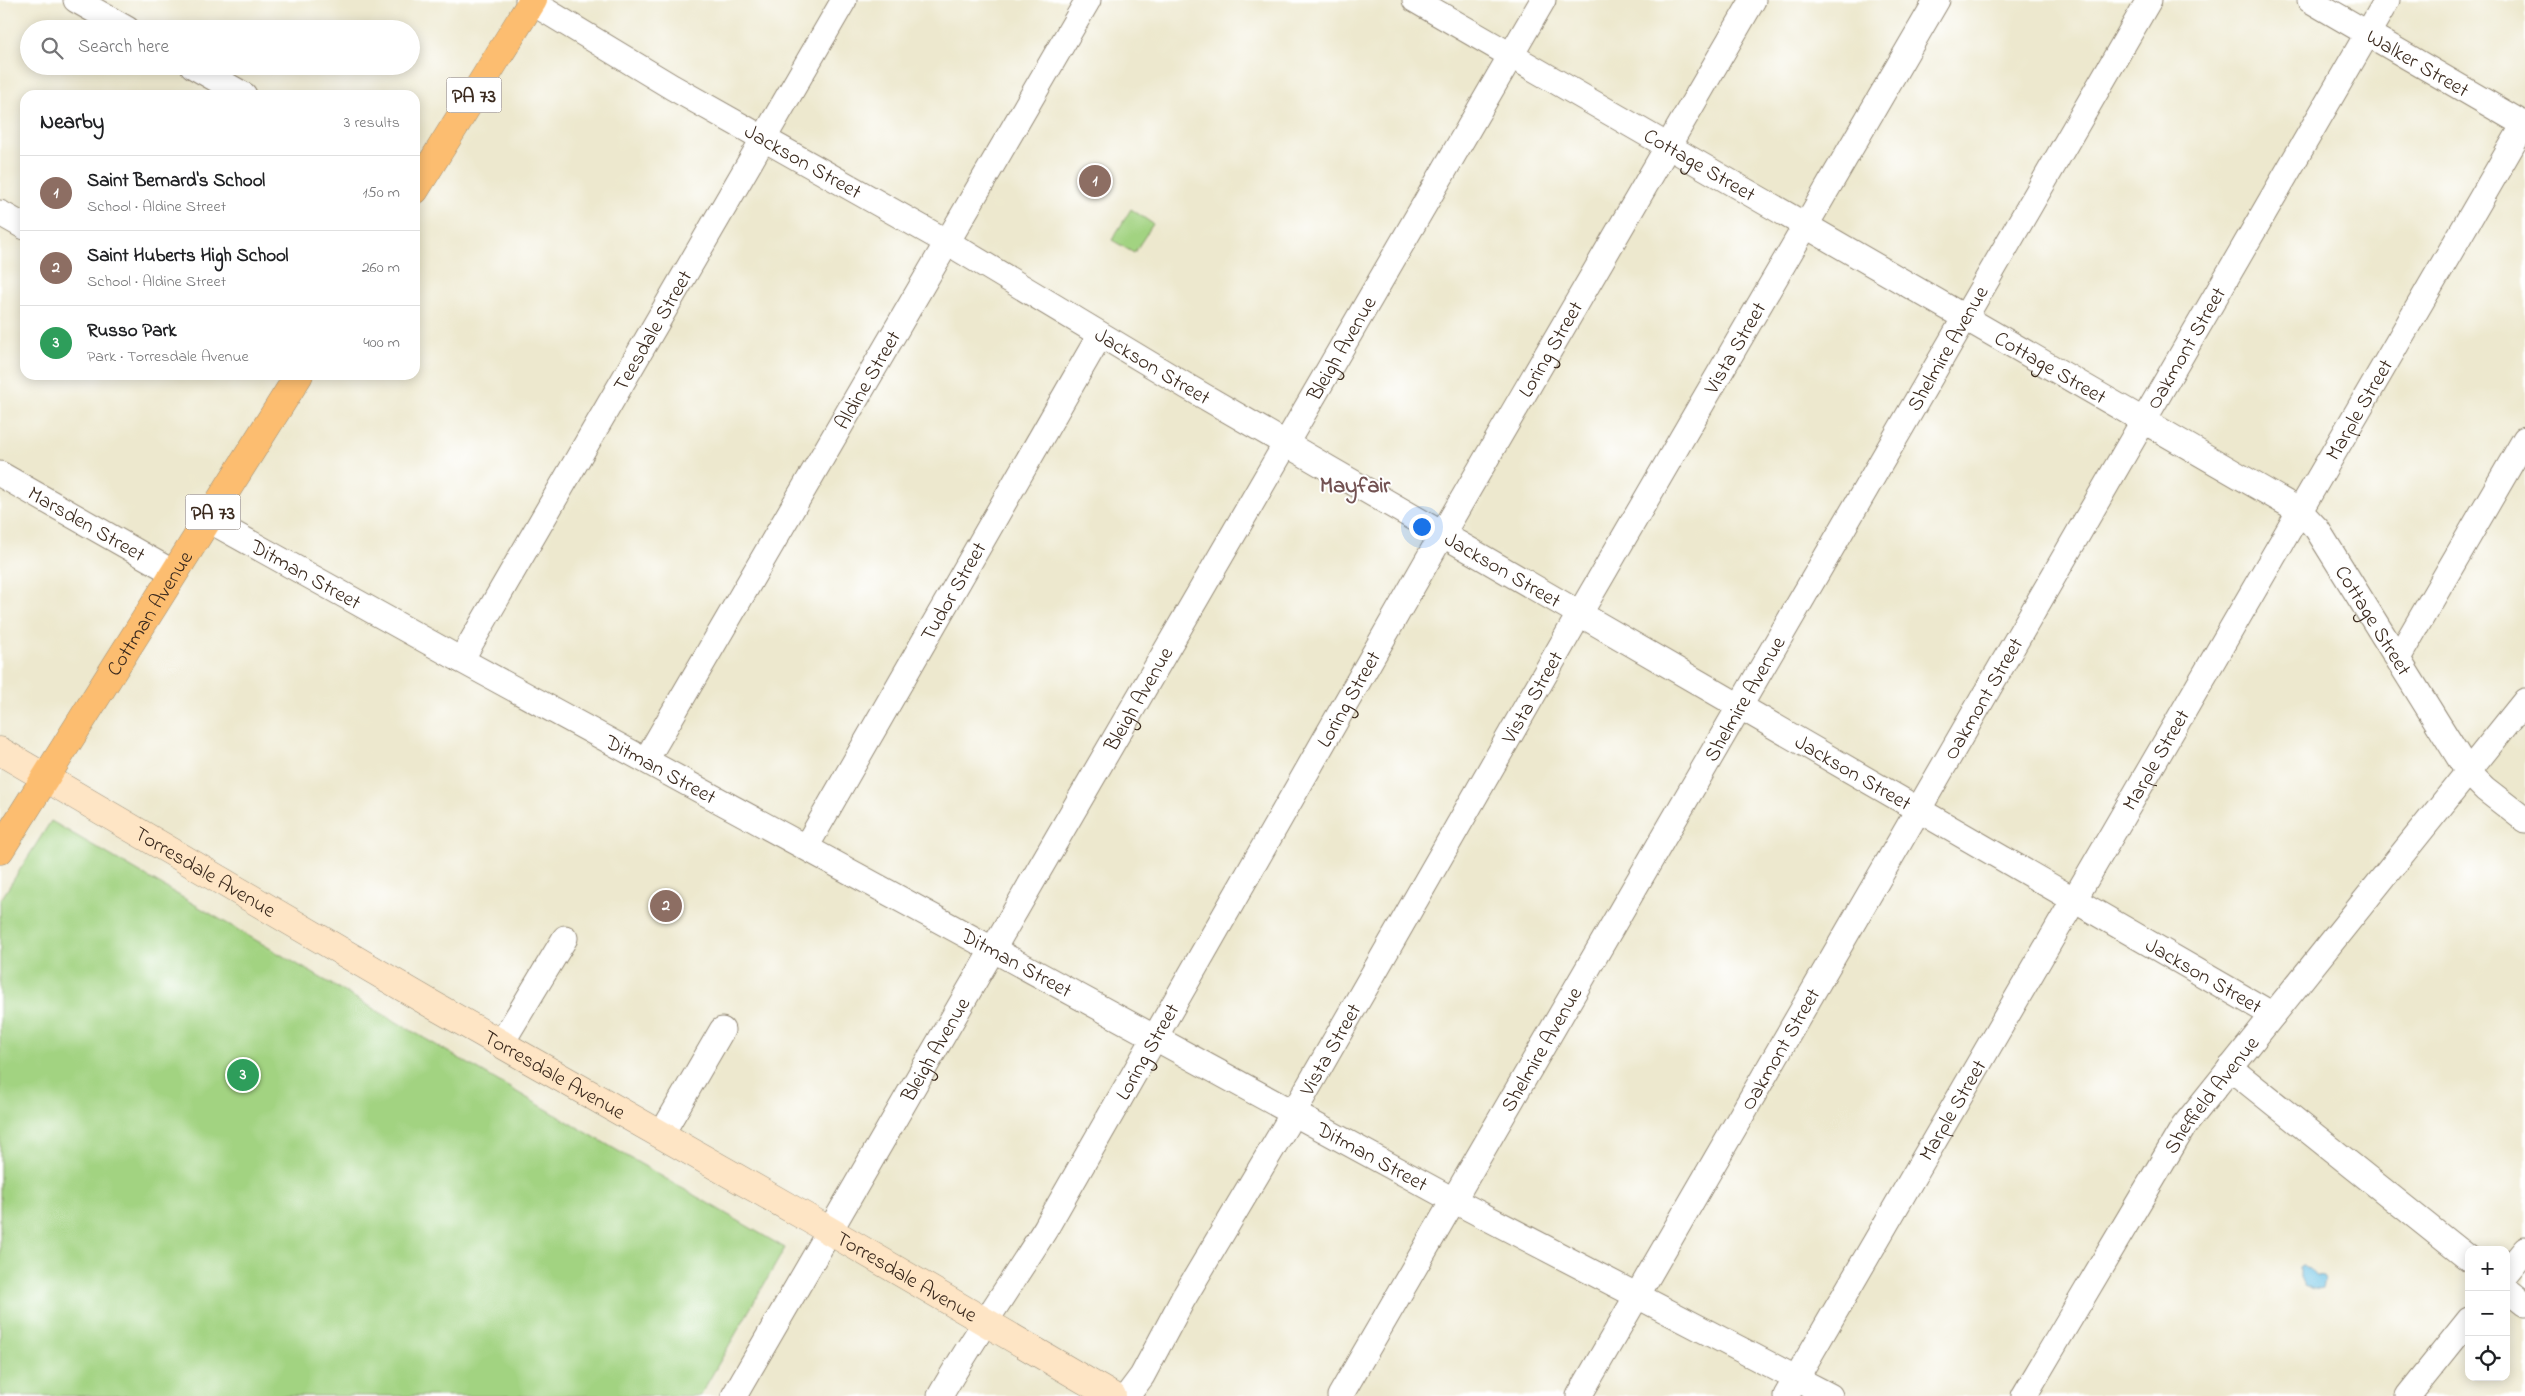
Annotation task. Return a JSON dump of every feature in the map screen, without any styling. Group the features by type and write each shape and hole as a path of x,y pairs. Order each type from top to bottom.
{"main road":[{"name":"PA 73","path":"420,182 531,1"},
{"name":"Cottman Avenue","path":"0,850 208,520 290,380"}],"street":[{"path":"76,0 111,20"},
{"name":"Teesdale Street","path":"461,660 844,0"},
{"name":"Aldine Street","path":"646,760 1088,0"},
{"name":"Cottage Street","path":"1415,0 2300,511 2317,529 2468,772 2485,789 2525,820"},
{"name":"Bleigh Avenue","path":"734,1396 1543,0"},
{"name":"Loring Street","path":"940,1396 985,1321 1046,1228 1443,533 1753,0"},
{"name":"Vista Street","path":"1128,1396 1142,1376 1183,1299 1294,1112 1580,613 1937,0"},
{"name":"Shelmire Avenue","path":"1340,1396 2149,0"},
{"name":"Walker Street","path":"2310,0 2525,124"},
{"name":"Oakmont Street","path":"1579,1396 2387,0"},
{"name":"Jackson Street","path":"531,1 763,140 947,242 1100,335 1286,444 1443,533 2273,1015"},
{"path":"209,75 235,90"},
{"name":"Marple Street","path":"1791,1387 2525,124"},
{"path":"0,213 20,224"},
{"name":"Tudor Street","path":"806,847 1100,335"},
{"path":"2398,658 2525,439"},
{"name":"Marsden Street","path":"0,474 174,574"},
{"name":"Ditman Street","path":"208,520 1154,1038 1294,1112 1453,1200 1638,1296 1791,1387 1830,1396"},
{"name":"Sheffield Avenue","path":"2024,1396 2174,1141 2230,1068 2525,701"},
{"name":"Torresdale Avenue","path":"0,751 501,1044 830,1231 1112,1396"},
{"path":"501,1044 565,938"},
{"path":"661,1135 722,1030"},
{"path":"2230,1068 2465,1256"},
{"path":"2510,1268 2525,1250"},
{"path":"2509,1291 2525,1304"},
{"path":"2408,1396 2465,1325"}],"green space":[{"path":"1131,209 1153,224 1134,253 1112,240"},
{"path":"51,821 785,1248 700,1396 0,1396 0,901"}],"water":[{"path":"2303,1266 2310,1268 2315,1275 2324,1276 2326,1279 2324,1288 2314,1290 2304,1286 2300,1277 2300,1268"}],"place":[{"name":"Saint Bernard's School","path":"1095,181"},
{"name":"Saint Huberts High School","path":"666,906"},
{"name":"Russo Park","path":"243,1075"}],"district":[{"name":"Mayfair","path":"1355,484"}]}
